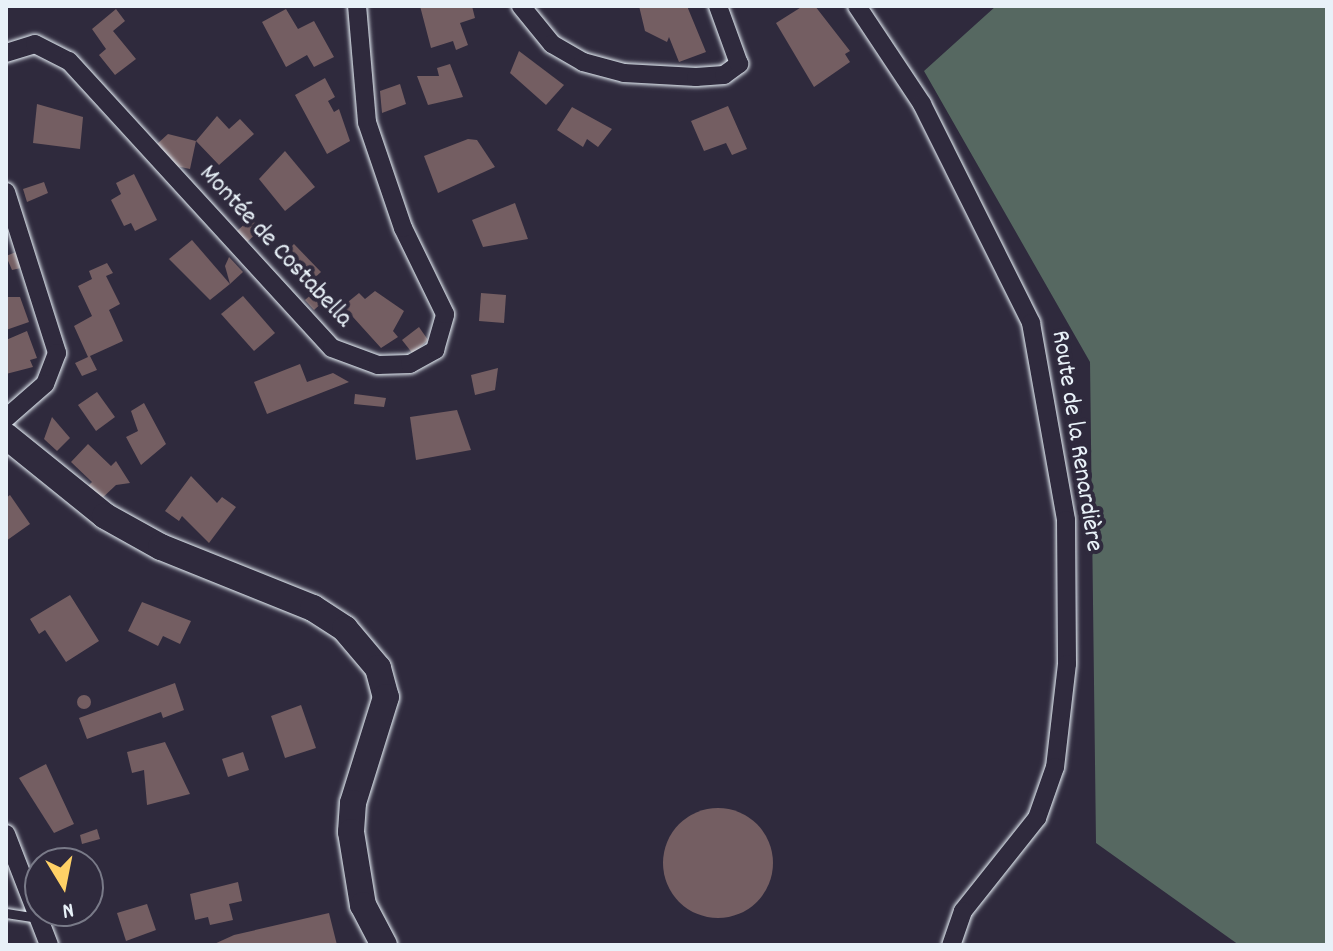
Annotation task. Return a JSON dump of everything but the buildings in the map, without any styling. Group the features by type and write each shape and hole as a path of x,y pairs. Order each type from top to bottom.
{"main road":[{"path":"6,436 105,516 161,547 313,608 368,654 386,697 353,803 351,832 363,905 384,945"}],"street":[{"name":"Montée de Costabella","path":"6,53 35,44 69,61 332,348 378,365 410,364 435,350 445,314 403,228 367,122 357,6"},
{"path":"521,6 552,44 583,62 624,73 685,77 724,75 739,64 739,51 718,6"},
{"name":"Route de la Renardière","path":"857,6 922,104 1031,323 1066,520 1067,664 1055,767 1037,818 963,911 951,945"},
{"path":"6,192 57,353 45,384 6,418"},
{"path":"6,834 24,880"}],"green space":[{"path":"996,6 1327,6 1327,945 1239,945 1096,843 1090,362 924,71"}]}
